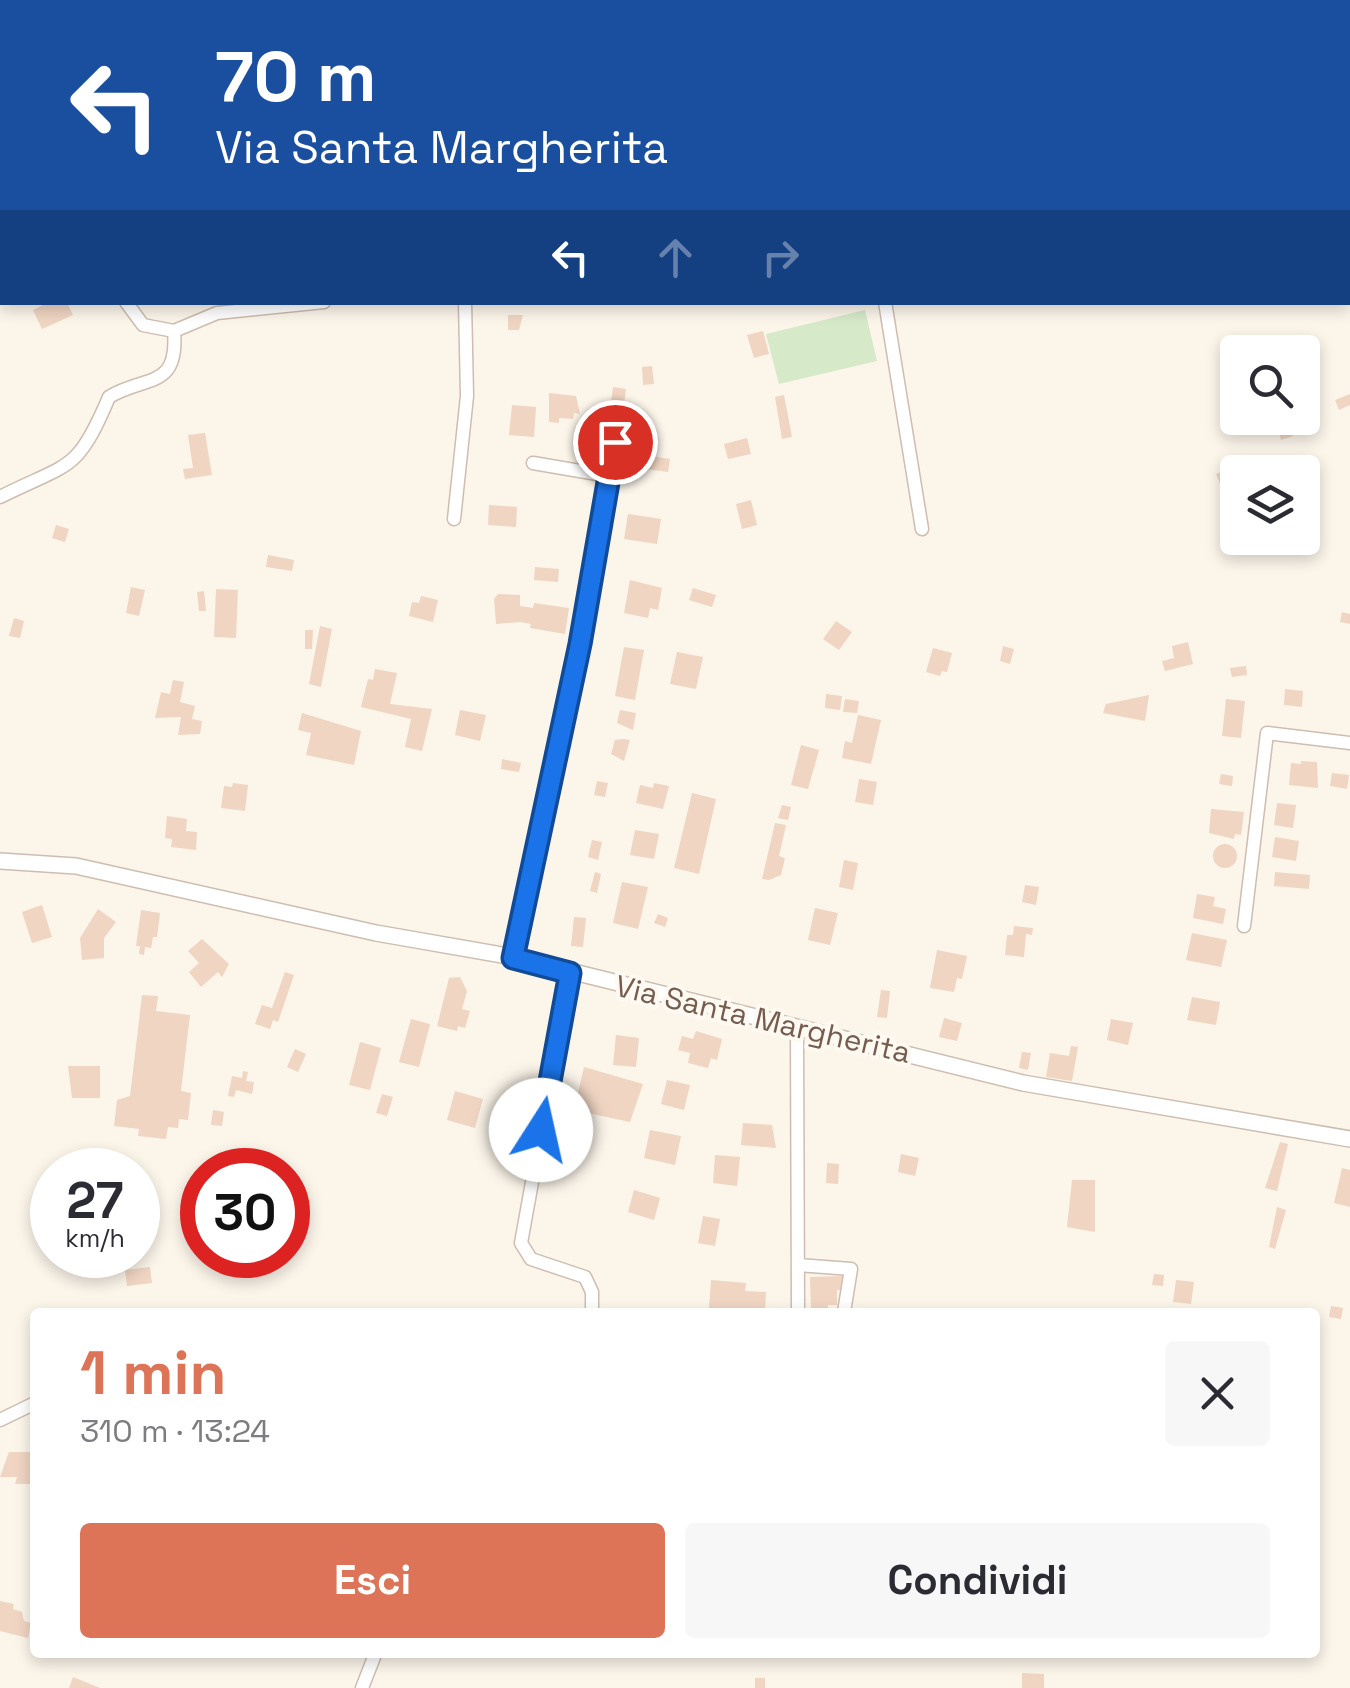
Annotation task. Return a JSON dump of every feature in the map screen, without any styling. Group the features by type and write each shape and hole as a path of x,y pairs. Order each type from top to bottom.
{"street":[{"path":"128,305 142,325 174,331 217,313 295,305"},
{"path":"454,519 467,396 466,305"},
{"path":"885,305 922,529"},
{"path":"0,497 68,466 92,440 109,397 159,379 172,364 174,331"},
{"path":"513,958 580,644 615,442"},
{"path":"533,463 609,476"},
{"path":"1244,926 1267,733 1350,743"},
{"name":"Via Santa Margherita","path":"0,862 76,866 376,934 513,958 1023,1083 1350,1139"},
{"path":"570,973 520,1243 531,1259 585,1277 592,1292 592,1308"},
{"path":"796,1030 798,1308"},
{"path":"798,1264 851,1269 845,1308"},
{"path":"0,1420 30,1405"},
{"path":"362,1688 374,1658"}],"green space":[{"path":"865,310 877,361 779,384 766,334"}],"building":[{"path":"43,305 68,305 73,315 42,329 33,310"},
{"path":"508,315 523,315 519,330 508,330"},
{"path":"763,331 769,354 754,358 747,335"},
{"path":"652,366 654,384 643,385 642,367"},
{"path":"613,387 626,389 623,412 610,410"},
{"path":"549,393 576,396 580,414 574,413 573,419 559,418 559,423 549,422"},
{"path":"1350,394 1350,405 1339,410 1335,400"},
{"path":"784,395 792,437 782,439 775,397"},
{"path":"512,405 536,407 534,437 509,435"},
{"path":"205,433 212,475 185,479 183,469 193,468 188,435"},
{"path":"747,438 751,454 728,459 724,444"},
{"path":"632,453 670,459 668,472 631,467"},
{"path":"751,500 757,525 742,529 736,504"},
{"path":"489,505 517,507 516,527 488,525"},
{"path":"628,514 661,519 657,544 624,539"},
{"path":"56,525 69,529 65,542 52,538"},
{"path":"268,555 294,560 292,571 266,567"},
{"path":"535,567 559,569 558,582 534,580"},
{"path":"630,580 662,588 658,610 650,608 648,618 624,613"},
{"path":"131,587 145,590 139,616 126,613"},
{"path":"693,588 716,595 712,607 689,600"},
{"path":"216,589 238,590 236,638 214,637"},
{"path":"204,591 206,611 199,611 197,592"},
{"path":"498,594 520,595 520,606 533,608 534,603 569,608 565,634 530,628 531,624 520,622 496,624 494,599"},
{"path":"421,596 438,600 433,622 409,616 412,602 419,603"},
{"path":"1342,612 1350,614 1350,624 1340,622"},
{"path":"14,618 24,621 20,638 9,636"},
{"path":"836,621 852,632 839,650 823,639"},
{"path":"320,626 332,629 321,687 309,684"},
{"path":"305,630 313,630 312,649 305,649"},
{"path":"1188,642 1193,664 1165,671 1162,661 1174,658 1172,646"},
{"path":"1003,646 1014,649 1010,664 1000,661"},
{"path":"624,647 644,650 635,700 615,696"},
{"path":"933,648 952,653 947,672 942,671 940,676 926,672"},
{"path":"677,652 703,657 696,689 670,684"},
{"path":"1246,666 1247,675 1232,677 1230,668"},
{"path":"375,669 397,673 390,704 432,709 422,751 405,747 411,719 361,707 368,679 373,680"},
{"path":"173,680 184,682 180,702 195,706 192,719 202,721 200,734 178,735 181,717 155,718 161,692 170,694"},
{"path":"1285,689 1303,691 1302,707 1284,705"},
{"path":"826,694 842,696 840,710 825,708"},
{"path":"1149,695 1145,721 1103,713 1106,704"},
{"path":"845,699 859,701 857,713 843,712"},
{"path":"1226,699 1245,701 1241,738 1222,736"},
{"path":"460,710 486,715 480,741 455,735"},
{"path":"620,710 636,713 633,730 617,723"},
{"path":"302,713 361,731 354,765 306,755 311,733 298,730"},
{"path":"858,715 881,720 871,764 842,758 845,741 852,743"},
{"path":"615,740 630,740 624,761 611,754"},
{"path":"801,745 819,750 808,789 791,785"},
{"path":"502,759 521,763 519,772 501,769"},
{"path":"1317,762 1318,788 1289,785 1291,763"},
{"path":"1332,773 1349,775 1347,789 1330,786"},
{"path":"1221,774 1233,776 1232,786 1219,784"},
{"path":"859,779 877,782 873,805 855,802"},
{"path":"597,781 608,783 605,797 594,795"},
{"path":"233,783 248,785 245,811 221,808 224,786 232,787"},
{"path":"654,783 669,786 663,809 636,803 640,785 653,788"},
{"path":"692,793 716,799 699,874 674,868"},
{"path":"1277,803 1296,805 1293,828 1274,825"},
{"path":"782,805 791,807 788,820 778,818"},
{"path":"1211,809 1244,812 1241,835 1235,834 1234,839 1209,833"},
{"path":"167,816 187,819 186,831 197,832 196,850 171,847 172,839 165,838"},
{"path":"775,823 786,825 779,856 785,858 781,875 762,879"},
{"path":"635,830 659,834 654,859 630,855"},
{"path":"1275,837 1299,841 1296,861 1272,857"},
{"path":"592,840 602,842 598,860 588,857"},
{"path":"1225,844 1237,856 1225,868 1213,856"},
{"path":"844,860 858,863 853,890 839,887"},
{"path":"595,872 601,874 597,893 590,891"},
{"path":"1275,872 1310,875 1309,889 1274,886"},
{"path":"622,882 648,887 638,929 613,923"},
{"path":"1025,885 1039,887 1036,905 1022,902"},
{"path":"1197,894 1215,897 1213,906 1226,909 1223,924 1193,918"},
{"path":"42,905 52,937 32,943 22,912"},
{"path":"815,908 838,913 830,945 808,940"},
{"path":"98,909 116,922 104,938 104,958 82,960 80,938"},
{"path":"141,910 160,913 157,937 153,937 151,948 145,947 144,955 139,954 140,946 136,946"},
{"path":"658,914 668,918 665,927 654,923"},
{"path":"574,917 586,918 583,947 571,946"},
{"path":"1014,926 1033,928 1032,935 1026,934 1024,957 1005,955 1007,935 1013,935"},
{"path":"1192,933 1227,940 1221,967 1186,960"},
{"path":"202,939 229,964 222,977 218,972 201,987 189,972 199,963 188,951"},
{"path":"937,950 967,956 962,979 957,978 954,992 930,988"},
{"path":"285,972 294,975 278,1022 273,1020 270,1029 255,1024 262,1005 272,1008"},
{"path":"460,977 467,991 462,1009 470,1011 465,1028 458,1026 457,1031 437,1026 449,978"},
{"path":"881,990 890,991 887,1018 877,1017"},
{"path":"142,995 158,996 156,1011 190,1015 181,1091 191,1093 188,1120 179,1119 178,1128 168,1127 166,1139 138,1136 139,1129 114,1126 117,1100 130,1096"},
{"path":"1192,997 1220,1002 1216,1025 1187,1020"},
{"path":"944,1018 962,1023 957,1041 939,1037"},
{"path":"411,1019 430,1024 419,1067 399,1062"},
{"path":"1111,1019 1133,1023 1128,1045 1107,1040"},
{"path":"696,1031 722,1039 717,1060 711,1058 708,1068 688,1063 690,1053 678,1050 682,1036 693,1039"},
{"path":"616,1035 639,1038 636,1067 613,1065"},
{"path":"360,1042 381,1048 370,1090 349,1085"},
{"path":"1071,1046 1078,1047 1072,1081 1046,1077 1050,1053 1069,1056"},
{"path":"295,1049 306,1054 298,1072 287,1067"},
{"path":"1022,1052 1031,1053 1028,1070 1019,1068"},
{"path":"68,1066 100,1066 100,1098 72,1098"},
{"path":"584,1067 643,1084 630,1122 574,1110"},
{"path":"243,1071 248,1072 246,1081 254,1082 252,1094 236,1090 234,1097 228,1096 232,1076 242,1078"},
{"path":"667,1080 690,1085 684,1110 661,1104"},
{"path":"455,1091 483,1099 475,1128 447,1120"},
{"path":"382,1094 393,1097 387,1116 376,1113"},
{"path":"213,1110 224,1112 222,1126 211,1125"},
{"path":"743,1123 772,1125 776,1148 741,1145"},
{"path":"650,1130 681,1136 675,1165 644,1158"},
{"path":"1280,1142 1288,1144 1277,1191 1265,1188"},
{"path":"901,1154 919,1158 915,1176 898,1172"},
{"path":"715,1155 740,1157 737,1186 713,1183"},
{"path":"827,1163 839,1164 838,1184 826,1183"},
{"path":"1342,1168 1350,1170 1350,1207 1334,1203"},
{"path":"1072,1180 1095,1180 1095,1232 1067,1227"},
{"path":"634,1190 660,1198 654,1220 628,1212"},
{"path":"1277,1207 1286,1210 1275,1249 1269,1247"},
{"path":"703,1216 720,1219 715,1246 698,1243"},
{"path":"1154,1274 1164,1275 1163,1286 1152,1285"},
{"path":"844,1276 844,1290 837,1290 837,1305 811,1308 810,1277"},
{"path":"126,1278 151,1278 152,1283 127,1286"},
{"path":"711,1280 746,1283 745,1291 766,1292 765,1308 709,1308"},
{"path":"1176,1280 1194,1282 1191,1304 1173,1302"},
{"path":"1331,1306 1343,1308 1341,1319 1329,1317"},
{"path":"9,1452 30,1452 30,1484 15,1484 17,1477 0,1477"},
{"path":"0,1601 14,1604 13,1609 22,1612 24,1621 30,1623 28,1638 0,1631"},
{"path":"1022,1673 1044,1674 1044,1688 1022,1688"},
{"path":"73,1677 100,1688 69,1688"},
{"path":"755,1678 765,1678 765,1688 755,1688"}],"route":[{"path":"541,1130 570,973 513,958 580,644 615,442"}]}
